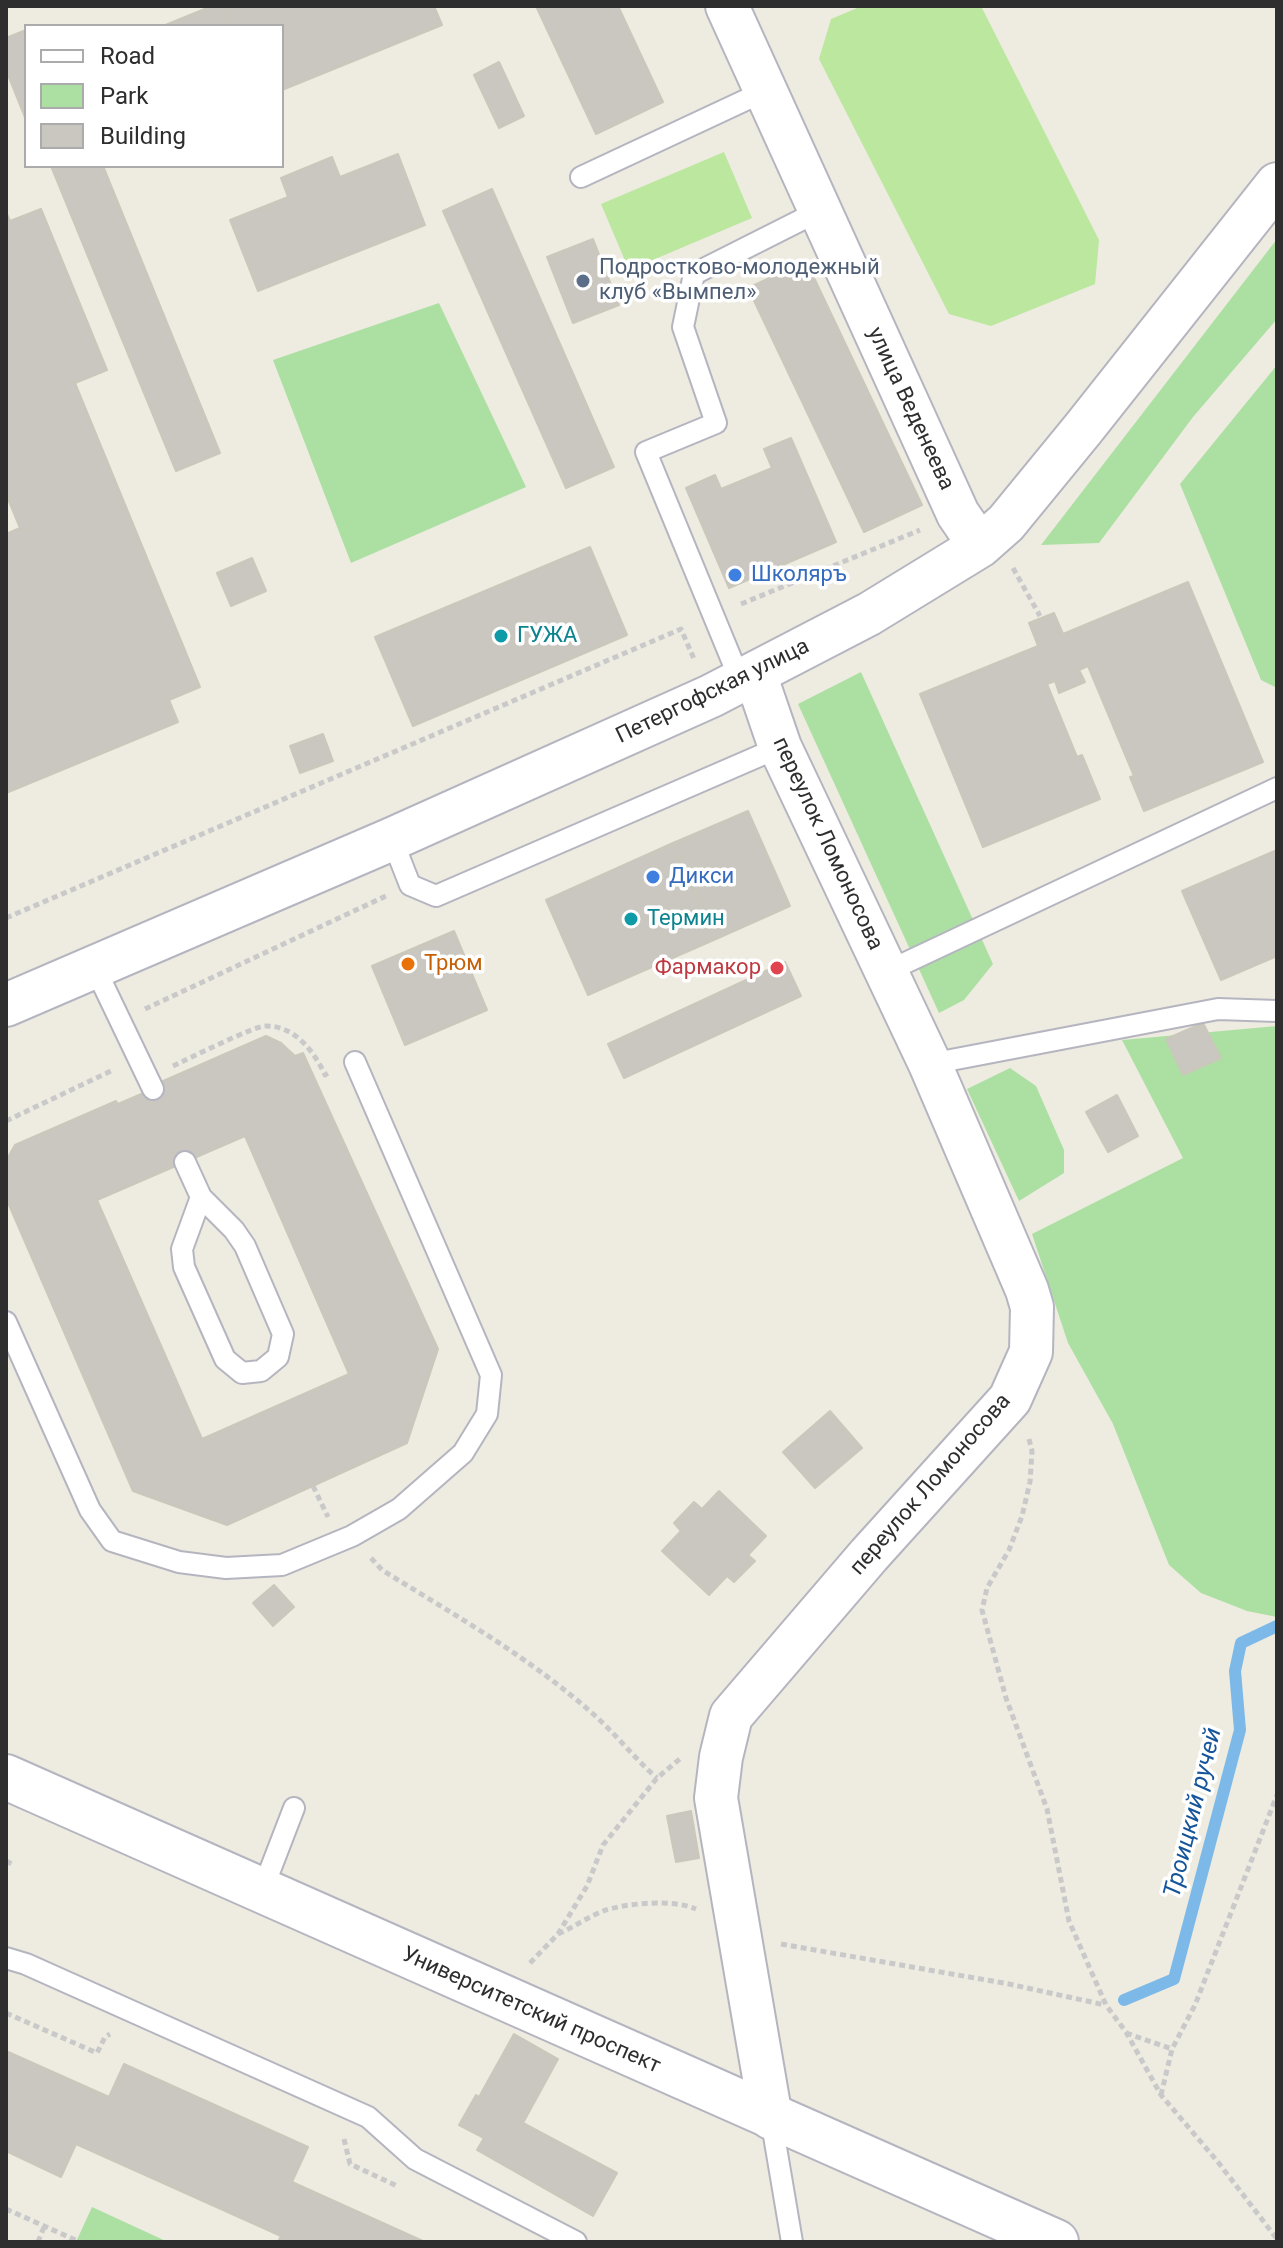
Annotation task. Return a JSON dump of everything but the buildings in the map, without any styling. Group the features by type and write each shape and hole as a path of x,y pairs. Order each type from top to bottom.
{"street":[{"name":"улица Веденеева","path":"727,6 819,211 983,542"},
{"name":"Петергофская улица","path":"6,1005 392,839 735,683 869,614 983,542 1006,523 1277,184"},
{"name":"переулок Ломоносова","path":"735,683 780,747 930,1064 1032,1307 1031,1352 1010,1399 869,1555 731,1716 721,1757 716,1798 771,2118"},
{"name":"Университетский проспект","path":"6,1777 1056,2242"}],"lane":[{"path":"581,177 765,91"},
{"path":"735,683 712,616 646,452 716,423 683,327 694,274 819,211"},
{"path":"392,839 410,885 436,896 780,747"},
{"path":"886,972 1277,788"},
{"path":"95,968 150,1083"},
{"path":"930,1064 1218,1009 1277,1011"},
{"path":"6,1322 90,1510 112,1541 179,1562 226,1568 282,1565 352,1536 399,1509 463,1453 487,1414 491,1375 355,1062"},
{"path":"185,1162 201,1197 234,1230 245,1246 283,1334 278,1357 261,1371 242,1373 225,1359 184,1267 182,1249 201,1197"},
{"path":"262,1891 294,1808"},
{"path":"6,1958 161,2022 368,2117 415,2159 576,2242"},
{"path":"771,2118 792,2242"}],"path":[{"path":"6,918 712,616 983,542 1040,616"},
{"path":"681,629 735,683"},
{"path":"150,1083 264,1026 289,1032 308,1046 325,1075 355,1062"},
{"path":"6,1121 136,1059"},
{"path":"1010,1399 1027,1430 1032,1451 1030,1482 1022,1516 1009,1550 987,1588 982,1610 1006,1698 1047,1809 1069,1921 1106,2005 1126,2032 1161,2095 1277,2239"},
{"path":"313,1486 328,1518"},
{"path":"352,1536 382,1570 479,1631 592,1713 657,1778"},
{"path":"526,1967 558,1934 587,1886 603,1845 657,1778 731,1716"},
{"path":"1161,2095 1172,2049 1195,2005 1277,1795"},
{"path":"6,1861 14,1865"},
{"path":"558,1934 602,1912 648,1903 690,1906 712,1916 741,1938 980,1978 1106,2005"},
{"path":"6,2013 97,2053 105,2037 115,2031"},
{"path":"1126,2032 1172,2049"},
{"path":"341,2135 348,2148 350,2164 407,2190"},
{"path":"6,2209 80,2242"},
{"path":"38,2242 44,2227"}],"green space":[{"path":"862,6 981,6 1099,240 1095,284 991,326 949,314 819,59 831,19"},
{"path":"724,152 752,218 629,270 601,204"},
{"path":"1277,239 1277,319 1193,417 1099,543 1041,545"},
{"path":"439,303 526,487 351,563 273,360"},
{"path":"1277,365 1277,688 1261,680 1180,484"},
{"path":"861,672 993,964 964,1000 939,1013 798,704"},
{"path":"1277,1026 1277,1617 1247,1611 1201,1593 1169,1565 1113,1424 1068,1343 1032,1234 1183,1158 1122,1040"},
{"path":"1010,1068 1036,1086 1064,1150 1064,1173 1019,1201 967,1089"},
{"path":"92,2207 168,2242 76,2242"}],"waterway":[{"name":"Троицкий ручей","path":"1124,2000 1174,1979 1240,1730 1235,1671 1241,1643 1277,1626"}],"place":[{"name":"Подростково-молодежный клуб «Вымпел»","path":"583,281"},
{"name":"Школяръ","path":"735,575"},
{"name":"ГУЖА","path":"501,636"},
{"name":"Дикси","path":"653,877"},
{"name":"Термин","path":"631,919"},
{"name":"Трюм","path":"408,964"},
{"name":"Фармакор","path":"777,968"}]}
